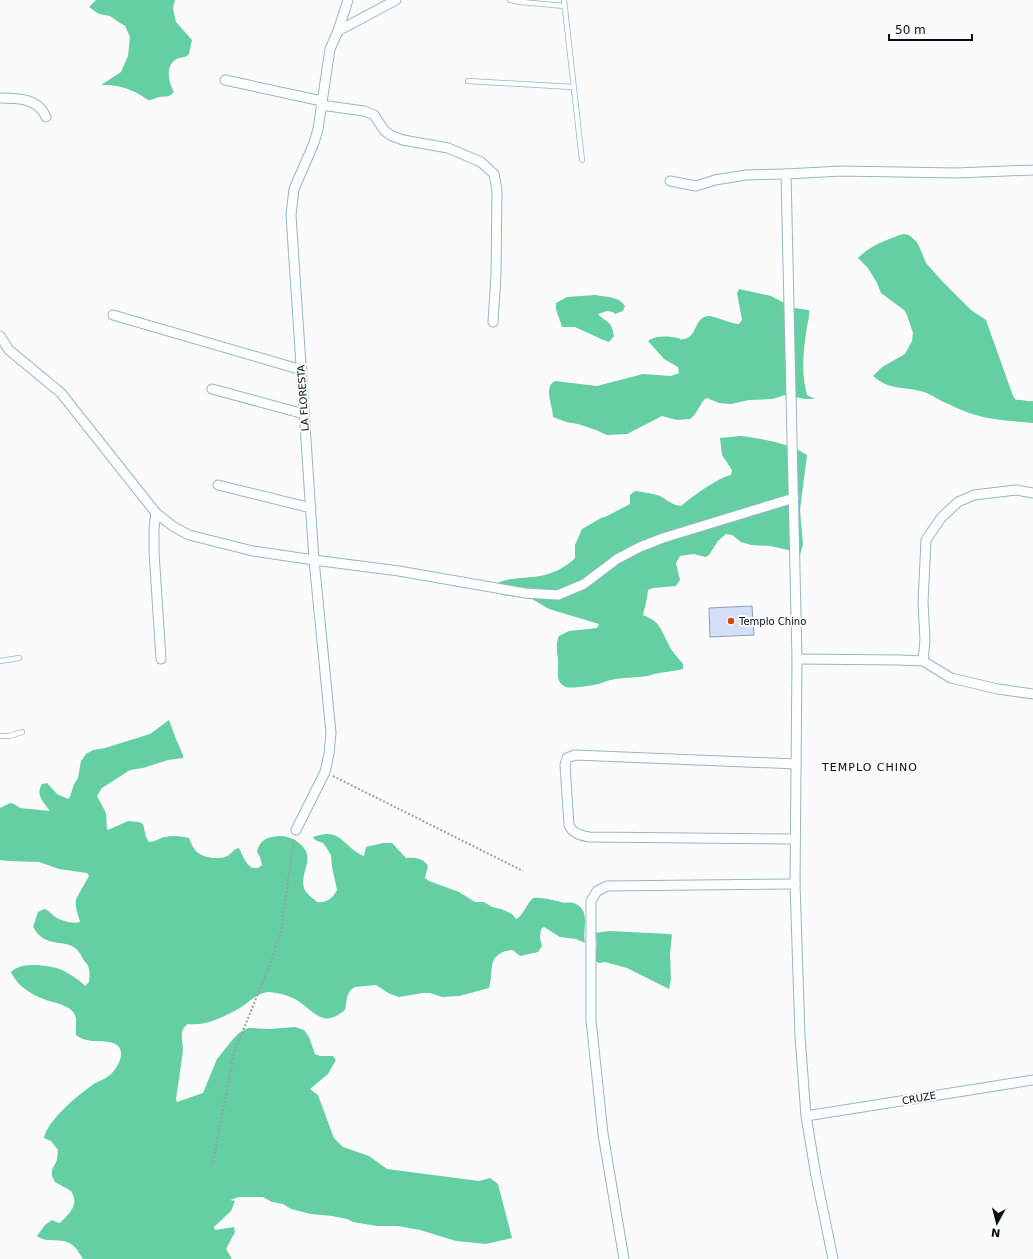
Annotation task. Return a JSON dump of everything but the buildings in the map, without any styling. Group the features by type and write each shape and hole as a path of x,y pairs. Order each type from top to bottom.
{"street":[{"name":"LA FLORESTA","path":"296,830 325,772 329,754 331,733 314,560 291,215 294,189 316,136 330,49 338,31 348,0"},
{"path":"338,31 396,0"},
{"path":"225,80 321,103 364,111 374,115 384,130 390,135 403,140 448,148 481,162 494,174 497,190 496,275 493,322"},
{"path":"0,98 26,99 37,105 44,112 46,117"},
{"path":"670,182 696,186 715,180 746,174 786,174 841,171 956,173 1033,170"},
{"path":"786,174 797,659 795,884 800,1036 806,1116 816,1176 833,1259"},
{"path":"113,316 302,370"},
{"path":"0,336 9,350 61,393 156,513 189,536 253,551 399,571 525,593 558,595 584,584 617,559 640,547 663,538 794,498"},
{"path":"212,389 304,414"},
{"path":"218,485 311,508"},
{"path":"923,662 925,640 923,602 926,540 941,518 958,502 974,495 1016,490 1033,493"},
{"path":"156,513 154,552 161,659"},
{"path":"797,659 899,660 923,662 951,678 998,689 1033,694"},
{"path":"795,839 589,837 578,835 569,825 565,765 568,758 575,755 796,764"},
{"path":"624,1259 603,1134 591,1020 591,901 597,891 607,886 795,884"},
{"name":"CRUZE","path":"806,1116 1033,1080"}],"lane":[{"path":"510,0 564,6"},
{"path":"564,0 582,160"},
{"path":"468,81 573,87"},
{"path":"0,661 19,658"},
{"path":"0,736 9,736 22,732"}],"path":[{"path":"325,772 522,871"},
{"path":"213,1162 234,1053 272,959 281,932 296,830"}],"green space":[{"path":"96,0 175,0 173,8 176,22 192,40 189,54 175,60 170,67 169,80 174,92 172,94 169,96 148,100 138,93 126,88 101,85 121,72 128,56 130,37 125,26 110,16 99,14 89,7"},
{"path":"903,234 909,235 916,241 926,263 942,281 971,310 986,320 1013,396 1016,400 1033,401 1033,423 1001,420 969,413 924,392 891,386 879,381 873,376 882,367 905,354 912,341 913,333 904,310 881,293 868,268 858,258 873,246"},
{"path":"739,289 771,296 794,308 809,310 803,365 807,395 815,399 805,399 785,395 773,399 749,400 731,404 719,403 707,398 690,419 677,420 662,416 627,434 607,435 578,424 566,422 553,417 549,392 551,384 555,381 597,386 643,374 671,376 679,373 678,367 664,359 648,341 662,336 681,339 688,338 694,332 697,324 707,316 739,324 742,320 737,293"},
{"path":"595,295 619,300 625,306 623,311 615,314 607,311 598,314 612,327 614,336 609,342 575,327 562,327 557,312 556,303 567,297"},
{"path":"741,436 785,445 807,455 800,510 803,544 800,555 800,553 796,554 793,551 770,546 751,545 741,542 732,535 726,534 718,541 706,557 693,554 680,556 676,563 680,580 676,586 653,588 648,590 643,615 657,623 671,649 683,664 683,669 648,676 609,680 599,684 584,686 566,687 563,685 559,681 558,675 557,647 559,636 569,631 597,628 599,624 549,609 532,599 502,595 492,588 501,581 545,575 559,570 568,564 575,558 575,545 582,529 630,504 630,495 635,491 657,495 681,506 712,484 731,475 732,470 722,455 720,438"},
{"path":"169,720 183,758 168,760 143,768 130,770 102,788 97,796 106,813 108,830 128,821 139,822 143,824 146,837 149,842 171,836 189,838 193,847 198,853 212,858 225,857 239,848 246,862 252,868 258,868 262,865 257,852 259,845 264,840 275,836 288,837 295,840 306,852 308,858 303,881 304,888 317,902 324,902 329,899 337,890 331,855 323,843 315,840 313,837 323,834 330,834 341,839 351,848 364,856 366,847 383,843 392,843 406,858 418,859 426,863 428,866 425,878 429,881 459,892 475,902 484,902 492,907 501,909 512,914 516,919 521,915 533,898 544,898 563,903 574,903 581,907 585,916 585,943 576,939 560,937 544,927 541,929 540,938 542,946 538,952 520,956 513,950 510,950 503,952 495,958 489,988 459,996 442,997 430,993 423,993 399,997 390,994 376,985 355,987 348,994 345,1010 332,1018 317,1015 290,997 277,993 265,992 221,1018 202,1024 188,1024 183,1029 182,1033 183,1051 176,1099 177,1102 203,1093 217,1059 239,1033 248,1028 270,1029 295,1027 304,1030 309,1037 315,1054 320,1056 333,1056 336,1060 328,1074 310,1089 318,1095 334,1138 343,1147 369,1156 387,1169 479,1181 490,1178 498,1184 512,1238 486,1244 456,1241 420,1230 398,1226 377,1226 353,1222 347,1219 332,1216 311,1214 291,1209 283,1204 272,1202 263,1197 239,1197 230,1200 235,1201 231,1211 214,1227 215,1230 234,1227 235,1232 226,1249 232,1259 83,1259 75,1247 67,1242 45,1240 37,1236 45,1225 52,1220 60,1223 67,1216 74,1205 71,1191 55,1182 52,1176 52,1170 57,1160 58,1150 51,1141 44,1138 46,1131 56,1117 71,1102 93,1084 112,1073 119,1063 121,1051 117,1045 113,1043 86,1040 76,1035 76,1018 70,1009 29,992 18,983 11,972 22,966 36,965 62,970 85,986 89,982 89,968 73,946 46,940 39,935 33,927 38,912 44,909 63,921 74,923 80,922 76,908 76,899 89,876 87,873 59,869 39,862 0,860 0,808 10,803 20,808 50,811 41,799 39,792 42,784 47,783 57,794 68,799 78,778 81,761 86,754 93,750 105,748 150,734"},
{"path":"609,931 672,935 670,954 671,979 669,989 627,968 595,961 597,942 595,933"}],"place":[{"name":"Templo Chino","path":"731,621"}],"district":[{"name":"TEMPLO CHINO","path":"870,767"}]}
